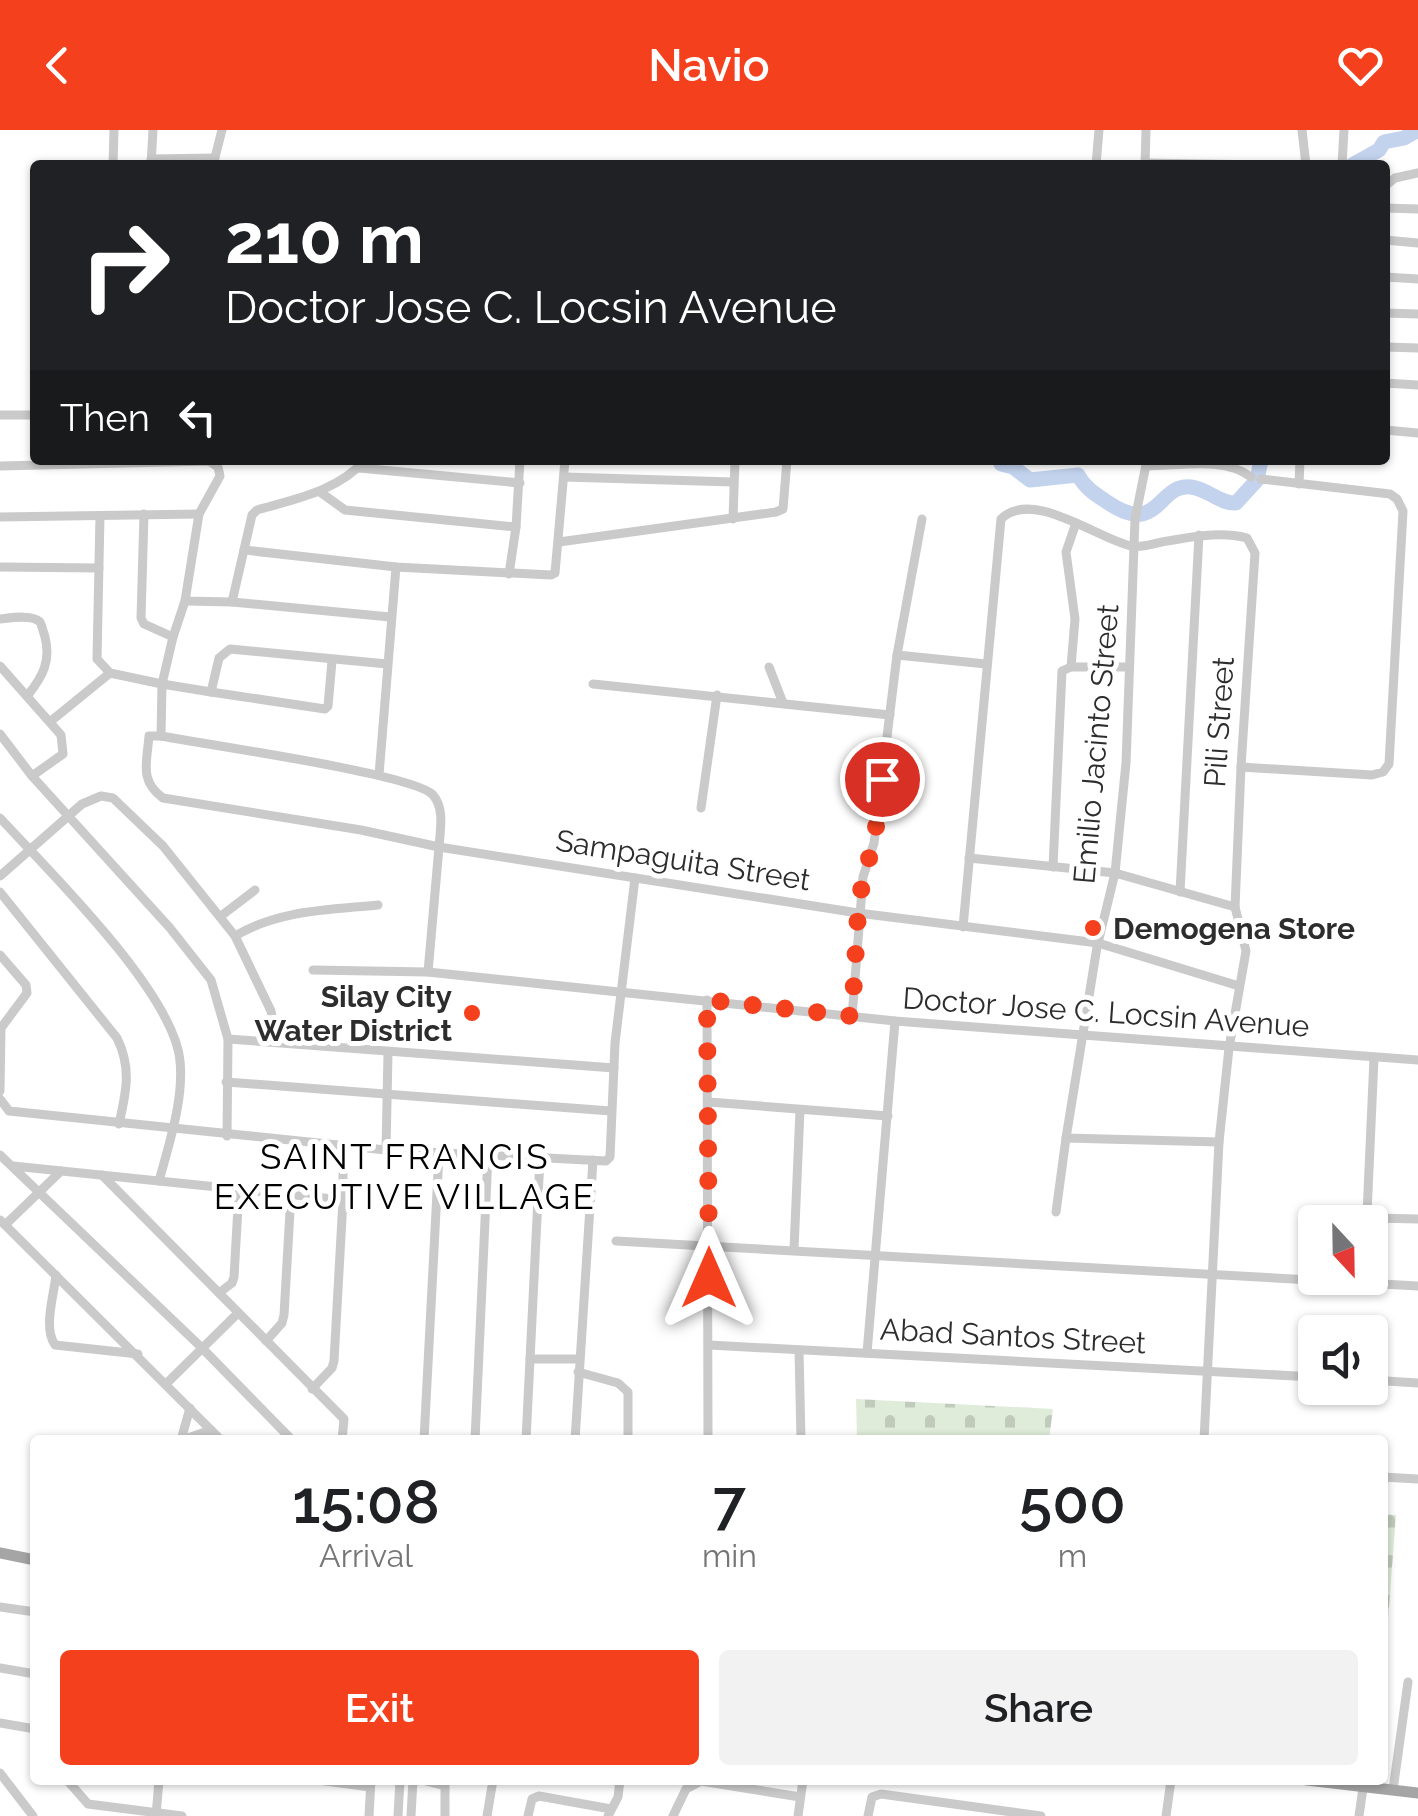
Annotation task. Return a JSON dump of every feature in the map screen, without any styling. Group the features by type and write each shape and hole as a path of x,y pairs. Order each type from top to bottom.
{"main road":[{"path":"0,1554 30,1559"},
{"path":"1341,1785 1418,1794"}],"street":[{"path":"113,160 114,130"},
{"path":"151,160 152,130"},
{"path":"214,160 222,130"},
{"path":"1096,160 1098,130"},
{"path":"1145,160 1146,130"},
{"path":"1302,130 1305,160"},
{"path":"1342,160 1344,130"},
{"path":"1390,182 1418,173"},
{"path":"1390,208 1418,210"},
{"path":"1390,240 1418,243"},
{"path":"1390,277 1418,279"},
{"path":"1390,313 1418,314"},
{"path":"1390,346 1418,348"},
{"path":"1390,382 1418,385"},
{"path":"0,415 30,415"},
{"path":"1390,430 1418,433"},
{"path":"0,466 52,465"},
{"path":"214,465 220,476 199,514 185,601 162,684 161,736 379,775 423,786 435,796 441,810 428,972"},
{"path":"232,602 249,522 257,510 320,492 360,465"},
{"path":"370,465 520,484"},
{"path":"509,574 520,465"},
{"path":"244,550 396,567 541,576 555,573 565,465"},
{"path":"732,519 735,465"},
{"path":"559,542 783,509 787,465"},
{"name":"Emilio Jacinto Street","path":"1056,1212 1098,943 1115,873 1126,763 1136,514 1147,465"},
{"path":"1240,767 1372,776 1383,772 1388,764 1403,510 1390,494 1256,478 1242,465"},
{"path":"1300,465 1300,484"},
{"path":"564,477 733,482"},
{"path":"320,492 344,510 516,527"},
{"path":"962,926 1001,519 1013,510 1030,508 1136,548 1199,536 1180,892"},
{"path":"144,514 141,618 144,624 172,637"},
{"path":"0,518 199,514"},
{"path":"100,516 97,659 110,674 321,710 328,706 332,661"},
{"path":"852,1016 863,877 874,843 897,655 922,519"},
{"path":"1071,667 1074,618 1066,552 1076,523"},
{"name":"Pili Street","path":"1199,536 1242,536 1251,542 1256,553 1240,767 1235,906 1246,951 1229,1048 1219,1142 1204,1435"},
{"path":"0,567 98,568"},
{"path":"379,775 396,567"},
{"path":"185,601 390,617"},
{"path":"0,619 33,618 43,630 49,653 44,673 28,695"},
{"path":"211,692 219,658 230,650 387,664"},
{"path":"897,655 986,664"},
{"path":"0,666 61,735 63,754 32,776"},
{"path":"769,667 783,702"},
{"path":"1053,867 1062,671 1071,667 1128,667"},
{"path":"51,721 110,674"},
{"path":"593,684 890,715"},
{"path":"701,808 717,695"},
{"path":"0,734 210,980 228,1040 227,1136"},
{"name":"Sampaguita Street","path":"161,736 148,736 146,777 150,788 163,798 361,830 439,847 858,913 1098,943 1239,986"},
{"path":"0,876 82,804 106,796 119,802 163,846 235,936 265,996 277,1042"},
{"path":"0,818 109,939 164,1014 180,1059 172,1130 160,1181"},
{"path":"969,858 1115,873 1235,906"},
{"path":"0,1099 9,1111 227,1136 440,1154 606,1162 610,1157 614,1068 635,878"},
{"path":"221,916 255,890"},
{"path":"0,892 117,1038 124,1052 128,1086 120,1124"},
{"path":"235,936 281,915 378,904"},
{"path":"0,955 26,985 27,992 0,1028 0,1092"},
{"name":"Doctor Jose C. Locsin Avenue","path":"313,970 428,972 895,1021 1418,1060"},
{"path":"707,1000 708,1435"},
{"path":"868,1353 895,1021"},
{"path":"228,1040 614,1068"},
{"path":"386,1150 388,1053"},
{"path":"1374,1058 1367,1214 1374,1218 1418,1219"},
{"path":"226,1082 611,1112"},
{"path":"709,1102 888,1116"},
{"path":"794,1249 800,1110"},
{"path":"0,1120 9,1111"},
{"path":"1066,1138 1219,1142"},
{"path":"312,1389 334,1361 344,1200 343,1145"},
{"path":"424,1435 440,1154"},
{"path":"0,1155 287,1435"},
{"path":"476,1435 488,1155"},
{"path":"526,1435 540,1158"},
{"path":"575,1435 594,1160"},
{"path":"11,1166 344,1200"},
{"path":"60,1171 2,1222 216,1435"},
{"path":"102,1175 344,1420 342,1435"},
{"path":"126,1199 140,1179"},
{"path":"219,1293 232,1283 234,1276 240,1189"},
{"path":"266,1340 282,1323 284,1315 291,1194"},
{"path":"616,1241 1418,1286"},
{"path":"56,1275 50,1329 55,1345 138,1354"},
{"path":"167,1383 238,1313"},
{"name":"Abad Santos Street","path":"709,1345 1298,1377"},
{"path":"798,1350 801,1435"},
{"path":"530,1359 579,1359"},
{"path":"578,1372 618,1383 628,1392 628,1435"},
{"path":"1388,1381 1418,1383"},
{"path":"182,1435 190,1408"},
{"path":"196,1435 211,1430"},
{"path":"1388,1477 1418,1479"},
{"path":"0,1606 30,1611"},
{"path":"0,1668 30,1673"},
{"path":"1393,1790 1408,1682"},
{"path":"0,1723 30,1730"},
{"path":"0,1773 34,1816"},
{"path":"72,1785 88,1804 182,1816"},
{"path":"157,1815 159,1785"},
{"path":"368,1816 370,1785"},
{"path":"398,1816 400,1785"},
{"path":"411,1816 413,1785"},
{"path":"441,1785 445,1786 445,1816"},
{"path":"487,1816 492,1785"},
{"path":"528,1816 532,1799 539,1796 609,1813 619,1785"},
{"path":"674,1816 686,1788 694,1785"},
{"path":"720,1785 800,1798"},
{"path":"798,1816 802,1785"},
{"path":"1166,1816 1170,1785"},
{"path":"1359,1816 1362,1788"},
{"path":"868,1816 872,1797 881,1794 1041,1816"}],"green space":[{"path":"856,1399 1053,1409 1050,1435 857,1435"},
{"path":"1388,1514 1396,1515 1388,1620"}],"waterway":[{"path":"1361,160 1379,150 1384,142 1418,130"},
{"path":"1005,465 1030,480 1078,475 1107,502 1124,512 1138,514 1148,512 1180,488 1197,488 1236,503 1257,480 1260,465"}],"place":[{"name":"Demogena Store","path":"1093,928"},
{"name":"Silay City Water District","path":"472,1013"}],"district":[{"name":"SAINT FRANCIS EXECUTIVE VILLAGE","path":"405,1176"}],"route":[{"path":"709,1278 707,1000 852,1016 858,913 863,877 874,843 882,779"}]}
